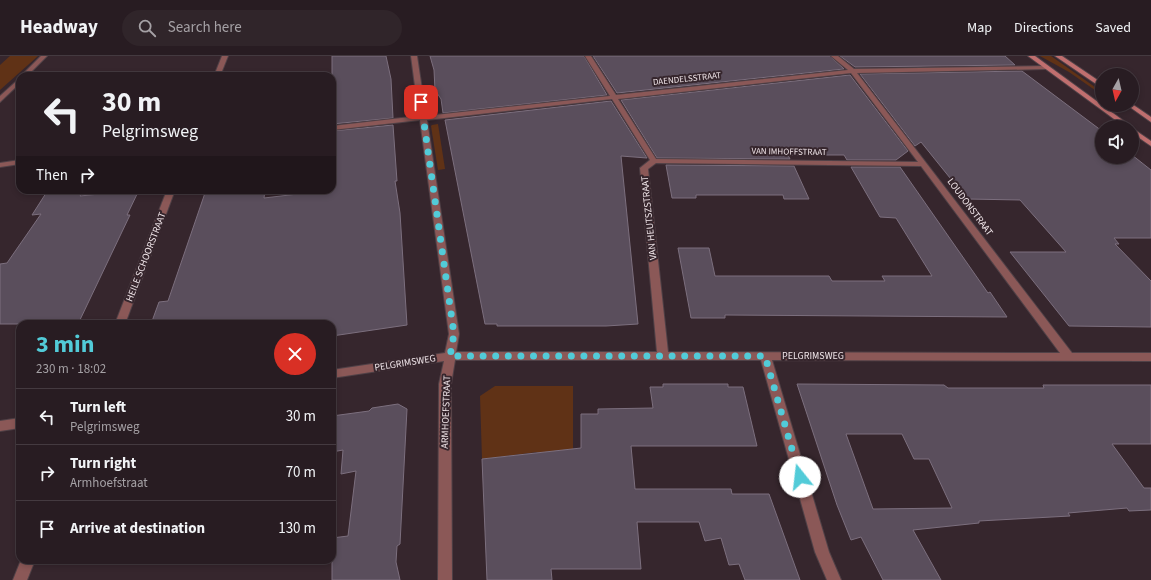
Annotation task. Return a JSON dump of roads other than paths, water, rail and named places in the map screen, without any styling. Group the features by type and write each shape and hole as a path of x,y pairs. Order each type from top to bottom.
{"main road":[{"path":"1031,56 1118,120"},
{"path":"1058,56 1095,81"},
{"path":"1139,111 1151,120"},
{"path":"1139,135 1151,144"}],"street":[{"path":"28,72 44,56"},
{"path":"219,72 225,56"},
{"name":"ARMHOEFSTRAAT","path":"414,56 454,334 445,384 445,580"},
{"path":"588,56 612,97 654,161"},
{"name":"LOUDONSTRAAT","path":"834,56 853,70 1069,357"},
{"name":"DAENDELSSTRAAT","path":"336,128 853,70 1046,67"},
{"path":"0,100 16,84"},
{"name":"VAN IMHOFFSTRAAT","path":"654,161 924,164"},
{"name":"VAN HEUTSZSTRAAT","path":"654,161 644,168 663,356"},
{"path":"0,164 16,162"},
{"name":"HEILE SCHOORSTRAAT","path":"122,320 169,194"},
{"name":"PELGRIMSWEG","path":"336,373 450,356 1151,357"},
{"path":"765,356 822,552 834,580"},
{"path":"0,426 16,424"},
{"path":"20,580 26,564"}]}
